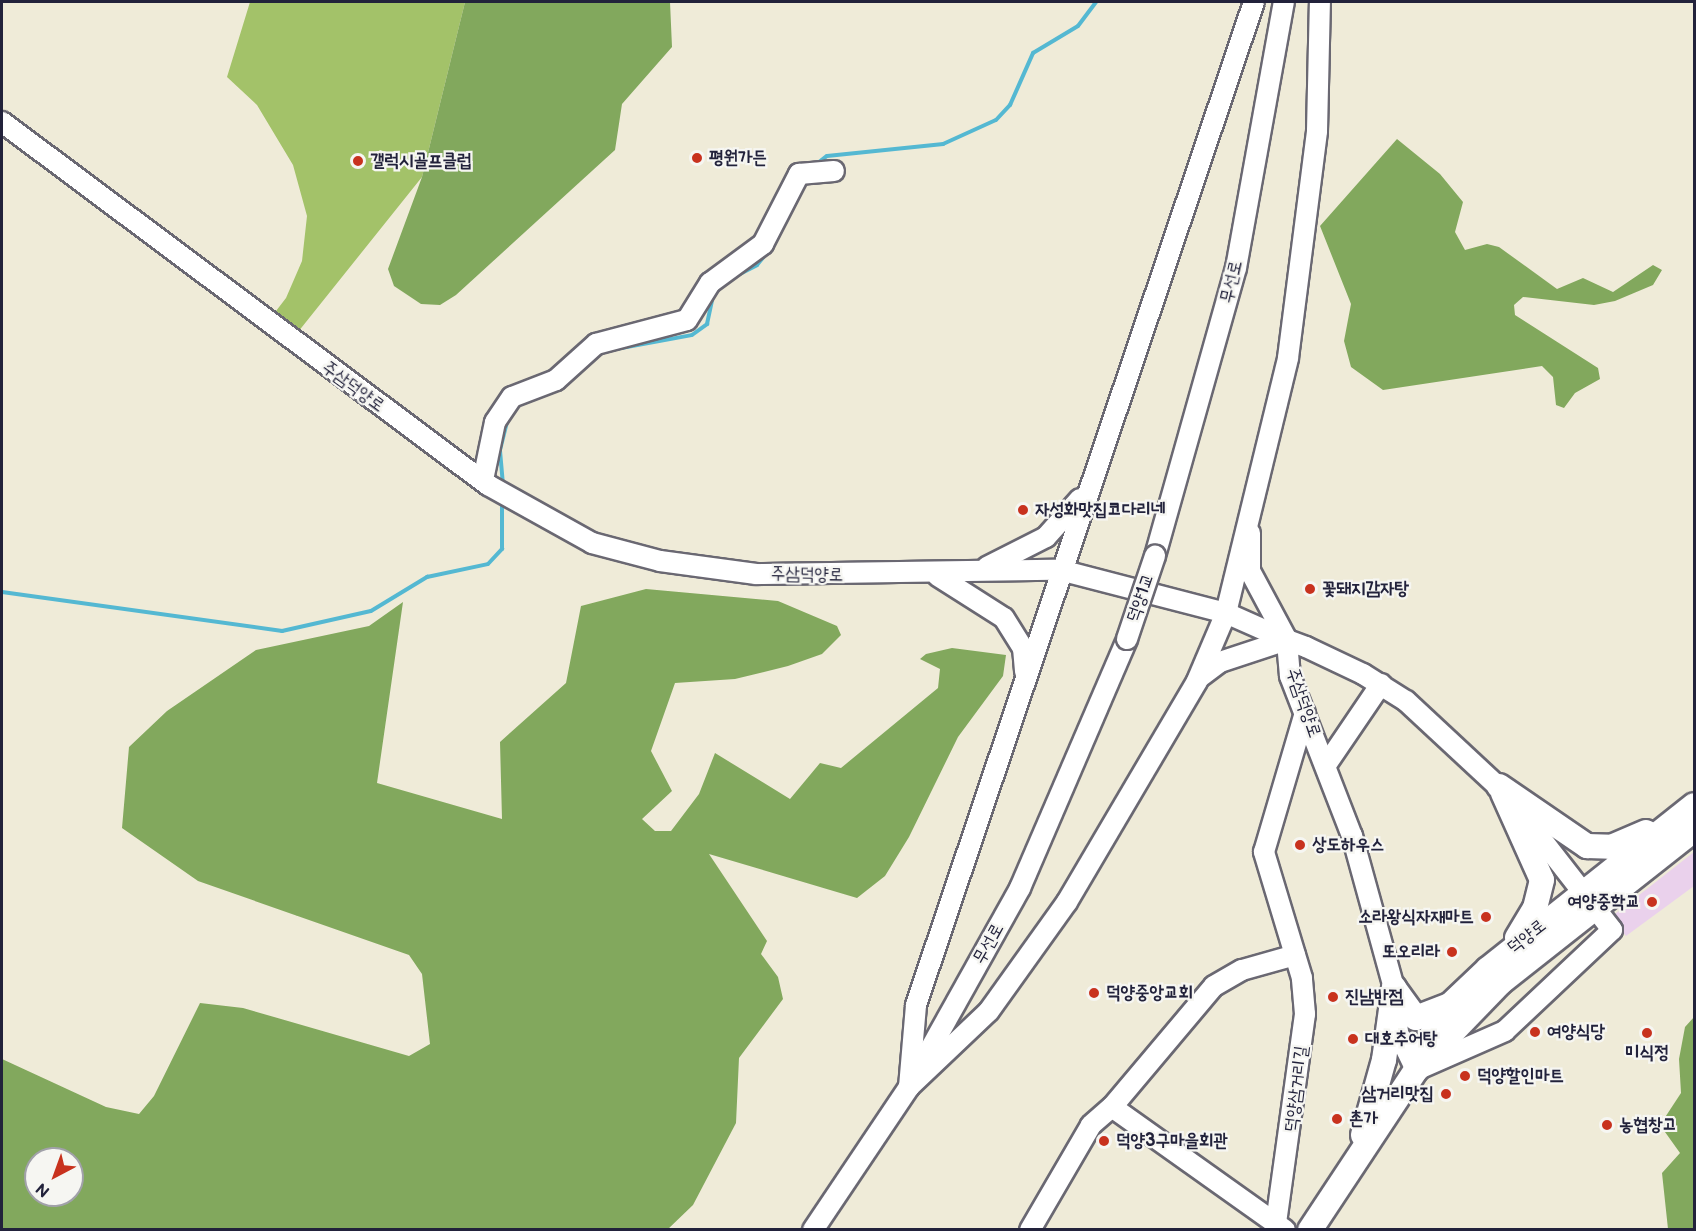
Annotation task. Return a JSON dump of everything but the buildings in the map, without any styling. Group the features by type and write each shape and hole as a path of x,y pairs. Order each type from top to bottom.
{"main road":[{"path":"1499,786 1569,836 1599,848 1623,844 1692,815"},
{"path":"1499,786 1542,880 1535,908 1504,956"},
{"name":"덕양로","path":"1310,1230 1416,1070 1500,983 1589,900 1692,815"},
{"name":"덕양로","path":"1416,1070 1425,1042 1450,1005 1504,956 1589,900"},
{"path":"1394,988 1416,1018 1450,1005"},
{"path":"1355,1161 1384,1060 1394,988"}],"street":[{"path":"909,1087 916,1005 1060,570 1254,2"},
{"name":"무선로","path":"1155,556 1236,268 1284,2"},
{"path":"909,1087 1006,990 1067,902 1197,681 1226,614 1250,533 1288,358 1306,242 1320,2"},
{"name":"주삼덕양로","path":"2,122 486,483 512,501 592,543 686,566 766,574 938,576 976,572 1060,570 1226,614 1287,640 1290,676 1326,765 1394,988 1398,1032 1416,1070"},
{"path":"486,483 495,422 512,397 556,380 596,344 687,320 710,283 763,244 802,173 834,171"},
{"path":"976,572 1046,537 1090,486"},
{"path":"1250,533 1254,581 1287,640 1381,684 1429,718 1499,786 1612,930 1516,1023 1492,1038 1416,1070"},
{"name":"덕양1교","path":"1127,639 1155,556"},
{"path":"938,576 1004,618 1023,648 1025,679"},
{"name":"무선로","path":"813,1230 909,1087 1020,888 1127,639"},
{"path":"1197,681 1214,665 1287,640"},
{"path":"1326,765 1381,684"},
{"name":"덕양삼거리길","path":"1112,1107 1281,1226 1304,1034 1304,997 1295,955 1264,852 1305,713"},
{"path":"1030,1230 1091,1125 1112,1107 1218,983 1295,955"}],"shaded area":[{"name":"여양중학교","path":"1694,852 1694,886 1626,936 1611,917"}],"green space":[{"name":"갤럭시골프클럽","path":"250,2 465,2 422,177 290,342 266,324 286,298 302,261 307,216 293,165 257,105 227,77"},
{"path":"465,2 670,2 672,47 622,104 615,150 456,295 440,305 421,304 394,286 388,269 422,177"},
{"path":"1397,139 1440,174 1463,202 1455,232 1465,250 1487,244 1499,247 1557,289 1583,278 1613,292 1653,265 1662,270 1653,285 1615,301 1594,305 1523,297 1514,305 1515,315 1598,368 1600,379 1575,393 1564,408 1556,405 1553,377 1542,366 1383,390 1351,367 1344,341 1351,304 1320,226"},
{"path":"646,589 778,601 837,626 841,635 822,654 788,666 735,679 675,683 651,751 672,791 642,819 655,831 671,831 699,794 715,753 790,799 820,763 841,768 938,688 940,669 920,659 926,654 952,648 1006,655 1003,676 958,737 909,837 885,876 857,898 709,854 767,941 761,954 778,977 783,999 739,1058 736,1123 693,1205 667,1230 2,1229 2,1059 106,1107 139,1114 154,1096 200,1003 243,1008 409,1056 430,1044 422,974 409,955 198,881 122,828 129,747 167,711 256,650 369,626 403,602 377,783 502,819 500,742 566,683 581,606"},
{"path":"1694,1017 1694,1229 1668,1229 1662,1173 1680,1153 1660,1125 1681,1093 1679,1059 1685,1027"}],"waterway":[{"path":"814,166 827,156 943,144 996,120 1010,105 1033,53 1078,26 1096,2"},
{"path":"732,278 757,265 770,249"},
{"path":"605,351 692,335 707,324 713,295"},
{"path":"503,485 500,450 507,421"},
{"path":"2,592 282,631 371,611 427,577 488,564 502,549 502,501"}],"place":[{"name":"평원가든","path":"697,158"},
{"name":"갤럭시골프클럽","path":"358,161"},
{"name":"자성화맛집코다리네","path":"1023,510"},
{"name":"꽃돼지감자탕","path":"1310,589"},
{"name":"상도하우스","path":"1300,845"},
{"name":"여양중학교","path":"1652,902"},
{"name":"소라왕식자재마트","path":"1486,917"},
{"name":"또오리라","path":"1452,952"},
{"name":"덕양중앙교회","path":"1094,993"},
{"name":"진남반점","path":"1333,997"},
{"name":"여양식당","path":"1535,1032"},
{"name":"미식정","path":"1647,1033"},
{"name":"대호추어탕","path":"1353,1039"},
{"name":"덕양할인마트","path":"1465,1076"},
{"name":"삼거리맛집","path":"1446,1094"},
{"name":"촌가","path":"1337,1119"},
{"name":"농협창고","path":"1607,1125"},
{"name":"덕양3구마을회관","path":"1104,1141"}]}
